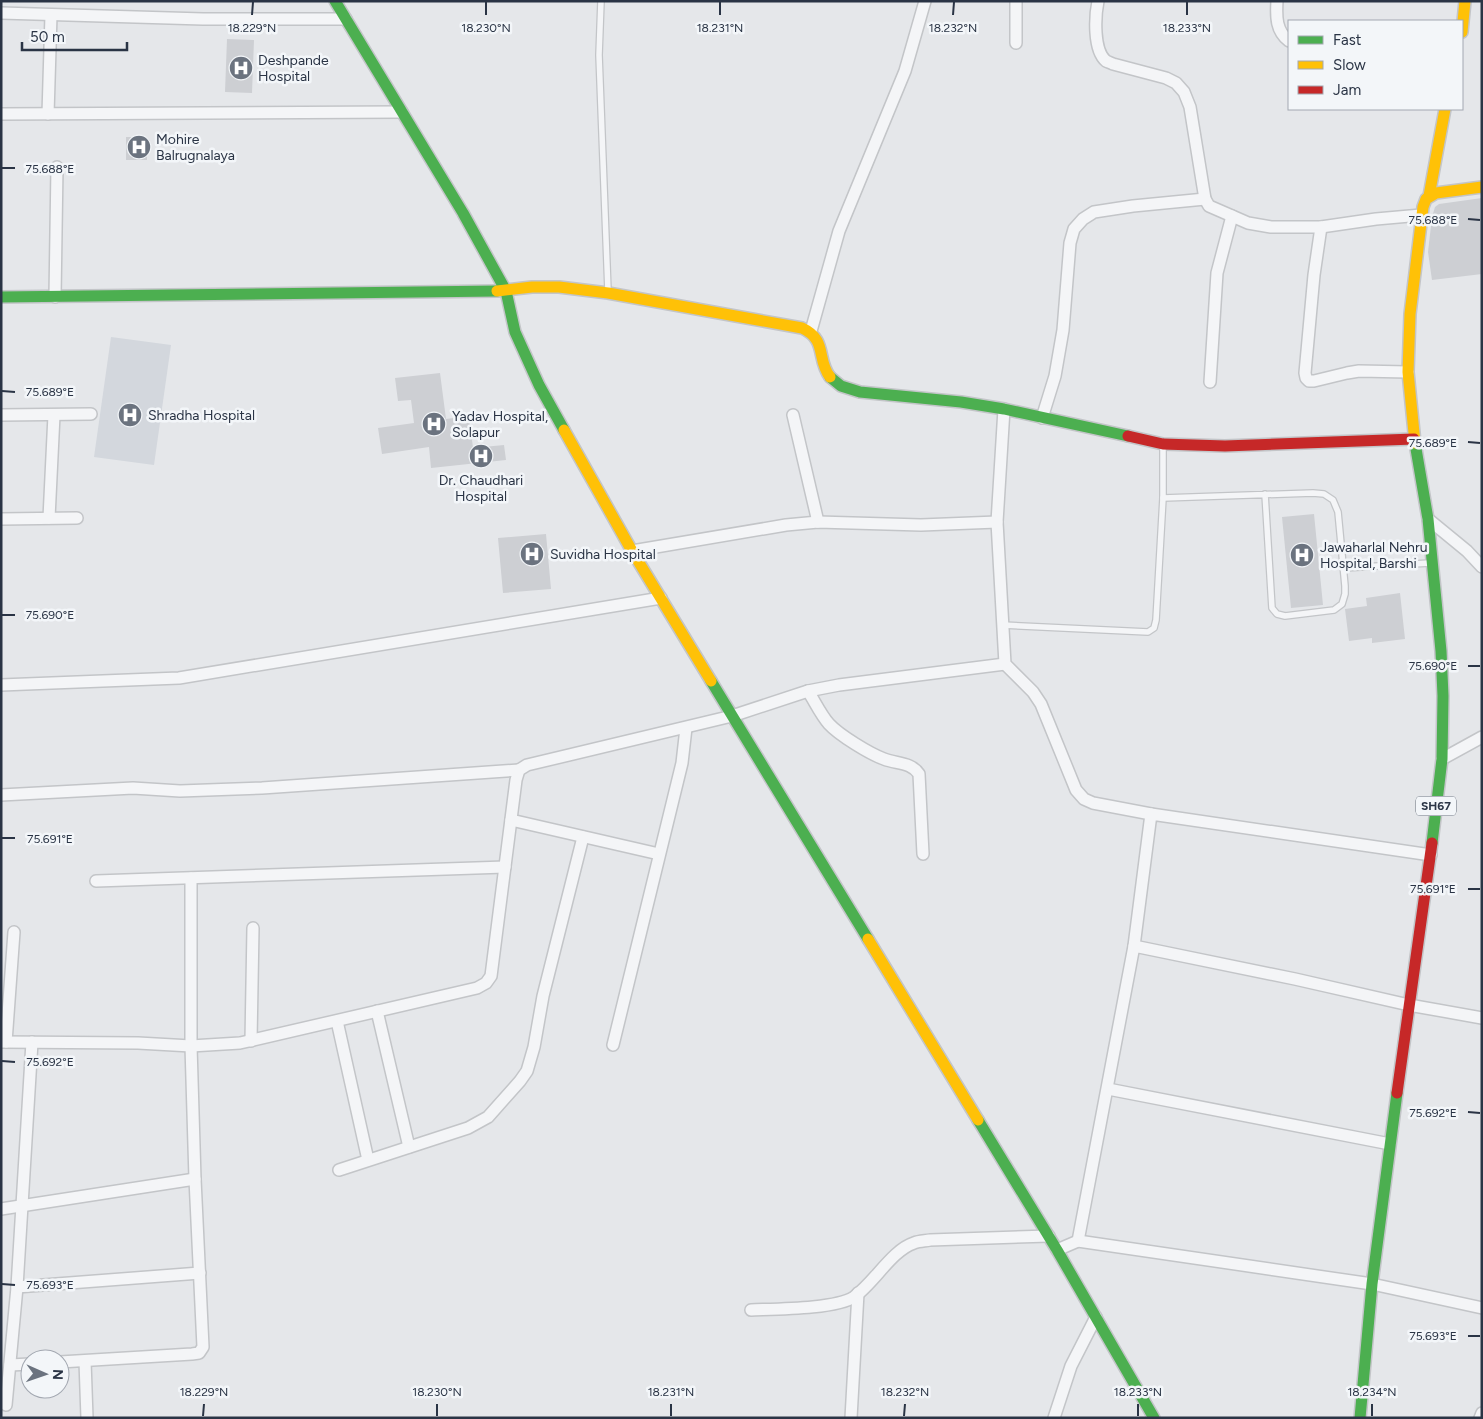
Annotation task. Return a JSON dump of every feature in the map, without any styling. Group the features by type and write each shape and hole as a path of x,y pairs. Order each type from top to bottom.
{"main road":[{"path":"335,1 463,213 506,291 516,332 539,385 632,551 1049,1236 1154,1418"},
{"path":"1463,27 1464,1"},
{"path":"1446,110 1429,196 1482,187"},
{"name":"SH67","path":"1360,1418 1372,1284 1431,855 1442,759 1444,696 1441,651 1428,519 1414,439 1408,372 1410,314 1421,215 1424,200 1429,196"},
{"path":"1,297 506,291 532,287 559,288 608,293 811,331 818,341 827,373 832,380 844,388 860,392 961,402 1004,409 1162,444 1225,446 1414,439"}],"street":[{"path":"811,331 839,231 904,71 925,1"},
{"path":"1016,1 1016,43"},
{"path":"1098,1 1096,29 1098,46 1105,60 1113,64 1166,78 1176,83 1184,92 1190,107 1205,199 1209,206 1248,223 1271,227 1321,226 1421,215"},
{"path":"1277,1 1276,18 1278,28 1288,40"},
{"path":"1,13 203,19 346,19"},
{"path":"48,114 51,14"},
{"path":"1,114 402,112"},
{"path":"55,297 57,166"},
{"path":"1042,418 1055,376 1063,330 1070,243 1074,229 1083,219 1094,212 1205,199"},
{"path":"1210,382 1217,273 1232,216"},
{"path":"1321,226 1314,275 1306,378 1309,381 1314,381 1347,373 1408,372"},
{"path":"1004,409 997,522 1005,664 1033,692 1041,704 1076,790 1092,803 1151,814 1431,855"},
{"path":"1,414 91,414"},
{"path":"49,518 54,414"},
{"path":"794,415 818,522"},
{"path":"1,519 77,518"},
{"path":"1428,519 1468,551 1482,567"},
{"path":"632,551 786,525 818,522 921,525 997,522"},
{"path":"1,686 179,678 661,598"},
{"path":"1,795 133,788 180,791 262,788 519,770 527,765 732,716 808,691 839,685 1005,664"},
{"path":"808,691 828,723 847,739 883,759 915,768 919,774 923,854"},
{"path":"614,1045 682,763 686,728"},
{"path":"1442,759 1482,737"},
{"path":"14,932 4,1042 223,1045 250,1041 477,988 486,983 491,976 516,780 519,770"},
{"path":"1078,1241 1134,946 1151,814"},
{"path":"511,820 659,854"},
{"path":"339,1170 479,1123 488,1117 520,1081 527,1071 534,1047 543,996 583,837"},
{"path":"96,881 505,866"},
{"path":"70,1362 199,1353 203,1347 191,1046 191,878"},
{"path":"250,1041 253,928"},
{"path":"1134,946 1295,979 1409,1005 1482,1018"},
{"path":"377,1011 409,1147"},
{"path":"337,1020 368,1160"},
{"path":"6,1405 17,1287 32,1042"},
{"path":"1108,1089 1390,1144"},
{"path":"1,1209 195,1179"},
{"path":"751,1310 840,1303 854,1297 900,1250 913,1243 930,1240 1049,1236"},
{"path":"1057,1250 1078,1241 1372,1284 1482,1308"},
{"path":"17,1287 200,1273"},
{"path":"852,1418 858,1293"},
{"path":"1054,1418 1070,1366 1096,1317"},
{"path":"85,1361 87,1418"},
{"path":"10,1365 20,1364"},
{"path":"1480,1418 1482,1413"}],"lane":[{"path":"602,1 598,55 608,293"},
{"path":"1002,625 1148,632 1154,628 1163,498 1162,444"},
{"path":"1163,498 1266,494 1324,494 1332,500 1338,512 1344,568 1345,594 1342,604 1334,610 1285,616 1277,614 1272,608 1266,494"},
{"path":"1344,568 1432,562"}],"shaded area":[{"name":"Shradha Hospital","path":"111,337 171,345 154,465 94,457"}],"building":[{"path":"227,39 254,40 252,93 225,92"},
{"path":"126,137 147,137 147,160 126,160"},
{"path":"1482,198 1482,274 1432,280 1428,252 1435,207 1439,204"},
{"path":"440,373 446,419 469,416 473,448 504,445 506,460 431,468 429,447 382,454 378,428 414,423 411,400 398,401 395,378"},
{"path":"1314,514 1323,605 1291,608 1282,517"},
{"path":"546,534 551,589 503,593 498,538"},
{"path":"1400,593 1405,639 1372,643 1372,638 1349,641 1345,609 1367,606 1366,598"}],"traffic: fast":[{"path":"335,1 463,213 506,291 515,332 539,385 564,430"},
{"path":"1,297 497,291"},
{"path":"830,377 841,386 860,392 961,402 1004,409 1128,436"},
{"path":"1415,443 1428,519 1441,651 1443,696 1442,759 1432,843"},
{"path":"711,681 868,939"},
{"path":"1360,1418 1372,1284 1397,1093"},
{"path":"978,1120 1057,1250 1154,1418"}],"traffic: slow":[{"path":"1463,22 1465,1"},
{"path":"1429,196 1445,110"},
{"path":"1415,443 1408,372 1410,314 1423,207 1426,199 1436,193 1482,187"},
{"path":"497,291 532,287 559,287 608,293 802,328 810,333 819,344 823,363 830,377"},
{"path":"564,430 632,551 711,681"},
{"path":"868,939 978,1120"}],"traffic: jam":[{"path":"1128,436 1163,444 1225,446 1414,439"},
{"path":"1397,1093 1432,843"}],"place":[{"name":"Deshpande Hospital","path":"241,68"},
{"name":"Mohire Balrugnalaya","path":"139,147"},
{"name":"Shradha Hospital","path":"130,415"},
{"name":"Yadav Hospital, Solapur","path":"434,424"},
{"name":"Dr. Chaudhari Hospital","path":"481,456"},
{"name":"Suvidha Hospital","path":"532,554"},
{"name":"Jawaharlal Nehru Hospital, Barshi","path":"1302,555"}]}
